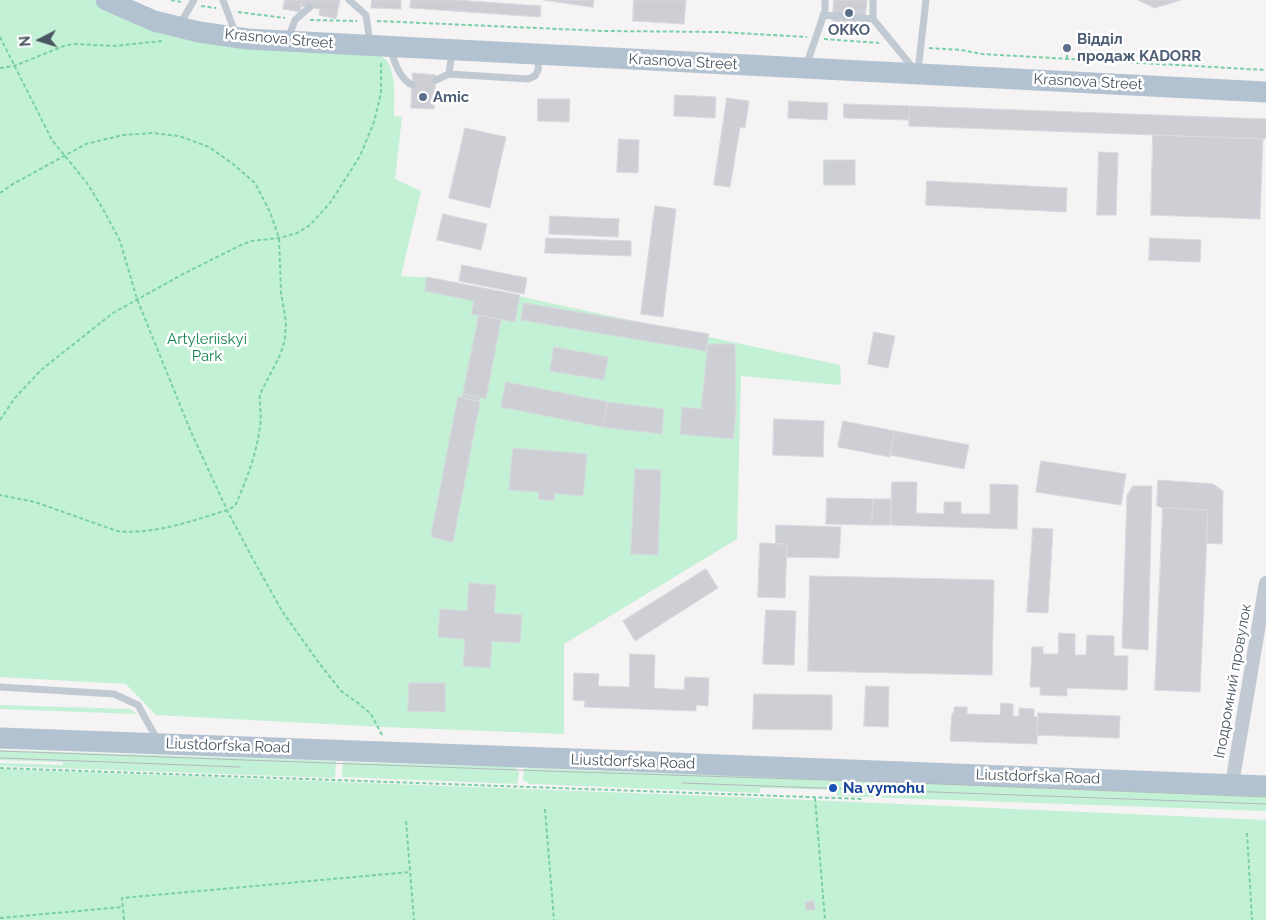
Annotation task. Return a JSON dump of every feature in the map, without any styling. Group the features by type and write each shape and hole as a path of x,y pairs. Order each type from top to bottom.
{"main road":[{"name":"Krasnova Street","path":"106,0 154,21 173,34 199,32 381,51 452,50 539,54 1266,92"},
{"name":"Liustdorfska Road","path":"0,738 1266,786"}],"street":[{"name":"Іподромний провулок","path":"1232,784 1266,583"}],"lane":[{"path":"223,0 237,37"},
{"path":"349,0 366,15 381,51 394,62 403,79 412,85"},
{"path":"806,68 824,15 825,0"},
{"path":"873,0 874,19 918,74"},
{"path":"918,74 926,0"},
{"path":"173,34 192,2"},
{"path":"287,42 295,20 310,8"},
{"path":"824,15 874,19"},
{"path":"450,74 452,50"},
{"path":"436,80 450,74 528,78 535,76 538,70 539,54"},
{"path":"0,687 114,694 138,705 160,743"}],"path":[{"path":"172,0 295,20 367,21 604,31 720,32 895,44"},
{"path":"0,68 14,66 73,44 114,46 173,34"},
{"path":"0,37 52,140 87,182 120,241 137,299 192,432 227,510 254,561 282,611 319,663 341,691 371,714 392,752"},
{"path":"924,48 962,50 982,54 1266,70"},
{"path":"1067,49 1067,59"},
{"path":"0,420 14,399 41,370 113,313 183,274 239,246 251,241 279,238 297,233 310,225 330,203 360,156 374,122 380,93 381,51"},
{"path":"0,193 12,184 86,144 123,135 152,133 180,136 209,147 255,183 270,212 279,238 281,293 286,322 283,347 260,394 260,426 254,456 235,506 170,526 131,533 117,531 35,502 0,495"},
{"path":"0,768 863,798"},
{"path":"815,797 825,920"},
{"path":"545,809 554,920"},
{"path":"406,821 414,920"},
{"path":"1247,832 1252,920"},
{"path":"124,920 122,898 410,872"},
{"path":"0,918 123,907"}],"green space":[{"name":"Artyleriiskyi Park","path":"0,0 93,0 116,11 371,50 384,58 388,63 394,85 394,116 402,117 395,179 421,191 401,276 433,278 840,365 841,385 741,376 737,539 564,644 564,734 156,715 126,684 0,677"},
{"path":"0,705 130,709 137,714 0,709"},
{"path":"0,750 336,761 335,778 0,766 0,763 63,765 63,762 0,760"},
{"path":"343,762 515,767 519,773 517,784 342,777"},
{"path":"524,768 1266,794 1266,811 837,796 837,790 760,788 760,793 530,784 523,780"},
{"path":"0,769 763,798 1266,820 1266,920 0,920"}],"building":[{"path":"285,0 302,0 300,12 283,9"},
{"path":"302,0 340,0 336,19 319,15 320,9 301,6"},
{"path":"372,0 401,0 401,9 371,8"},
{"path":"411,0 456,0 541,6 540,17 410,8"},
{"path":"544,0 594,0 593,7"},
{"path":"634,0 686,0 684,24 633,21"},
{"name":"OKKO","path":"834,0 867,0 864,29 832,27"},
{"path":"1138,0 1181,0 1155,8"},
{"name":"Amic","path":"413,73 436,75 434,109 411,108"},
{"path":"675,95 716,97 715,118 674,116"},
{"path":"727,98 749,101 745,128 740,127 730,187 714,185"},
{"path":"538,99 570,99 569,122 538,121"},
{"path":"789,101 828,103 827,120 788,118"},
{"path":"844,104 910,106 909,120 844,118"},
{"path":"910,106 1266,119 1266,139 909,126"},
{"path":"465,128 506,137 490,208 449,198"},
{"path":"1153,135 1263,139 1260,219 1151,215"},
{"path":"619,139 639,140 638,173 617,172"},
{"path":"1099,152 1118,153 1116,215 1097,215"},
{"path":"824,160 855,160 855,185 824,185"},
{"path":"927,181 1067,188 1066,212 926,205"},
{"path":"655,206 676,209 663,317 641,314"},
{"path":"443,214 487,224 481,250 437,240"},
{"path":"550,216 619,219 618,237 549,234"},
{"path":"546,238 631,241 631,256 545,253"},
{"path":"1150,238 1201,240 1200,262 1149,260"},
{"path":"462,265 527,278 524,294 459,281"},
{"path":"427,277 520,295 515,322 471,314 474,301 425,291"},
{"path":"524,303 709,334 706,351 521,320"},
{"path":"479,315 501,320 486,399 463,394"},
{"path":"874,332 895,336 888,368 868,364"},
{"path":"708,344 735,344 736,413 733,439 680,434 682,407 701,409"},
{"path":"554,347 608,357 604,380 550,371"},
{"path":"506,382 608,402 603,427 501,407"},
{"path":"463,394 480,397 479,401 462,398"},
{"path":"458,397 480,402 453,542 431,537"},
{"path":"608,402 664,409 662,434 603,427"},
{"path":"774,419 824,421 823,457 773,455"},
{"path":"843,421 895,431 890,457 838,447"},
{"path":"895,431 969,445 964,469 890,455"},
{"path":"513,448 587,454 583,496 555,493 554,501 538,499 539,492 509,490"},
{"path":"1041,461 1126,474 1121,505 1036,492"},
{"path":"635,469 661,470 658,555 631,554"},
{"path":"1158,480 1213,484 1223,491 1222,544 1206,543 1208,510 1163,508 1157,506"},
{"path":"892,482 917,482 916,513 944,514 944,502 961,502 961,514 990,514 990,484 1018,485 1017,529 891,525"},
{"path":"1133,486 1152,486 1148,650 1122,648 1127,496"},
{"path":"827,498 873,499 872,525 826,524"},
{"path":"873,499 891,499 891,525 872,525"},
{"path":"1163,508 1208,510 1200,692 1155,690"},
{"path":"776,525 841,527 839,558 786,557 787,544 776,544"},
{"path":"1033,528 1053,529 1048,613 1027,612"},
{"path":"760,543 787,544 785,598 758,597"},
{"path":"706,569 718,588 635,641 623,621"},
{"path":"810,576 994,580 992,675 808,671"},
{"path":"469,583 496,585 494,613 522,615 520,643 492,641 490,668 463,666 465,639 438,637 440,609 467,611"},
{"path":"766,610 796,611 794,665 763,664"},
{"path":"1059,633 1075,634 1075,655 1086,655 1087,635 1114,636 1114,656 1128,656 1127,690 1067,688 1067,696 1040,695 1040,687 1030,687 1032,647 1043,647 1043,654 1058,654"},
{"path":"630,654 655,655 654,688 684,690 685,677 709,678 708,706 696,705 696,711 584,707 585,701 573,700 574,673 599,674 598,686 629,687"},
{"path":"409,683 445,683 445,712 408,711"},
{"path":"866,686 889,687 888,727 864,726"},
{"path":"754,694 832,695 832,730 753,729"},
{"path":"1001,703 1013,704 1013,716 1019,716 1019,708 1034,709 1034,717 1038,717 1037,744 950,741 954,707 967,707 967,714 1000,715"},
{"path":"1038,713 1120,716 1119,738 1037,735"},
{"path":"814,901 815,910 806,910 805,902"}],"tram line":[{"path":"0,751 1266,797"},
{"path":"0,758 240,767"},
{"path":"682,783 1266,804"}],"place":[{"name":"OKKO","path":"849,13"},
{"name":"Відділ продаж KADORR","path":"1067,48"},
{"name":"Amic","path":"423,97"},
{"name":"Na vymohu","path":"833,788"}]}
